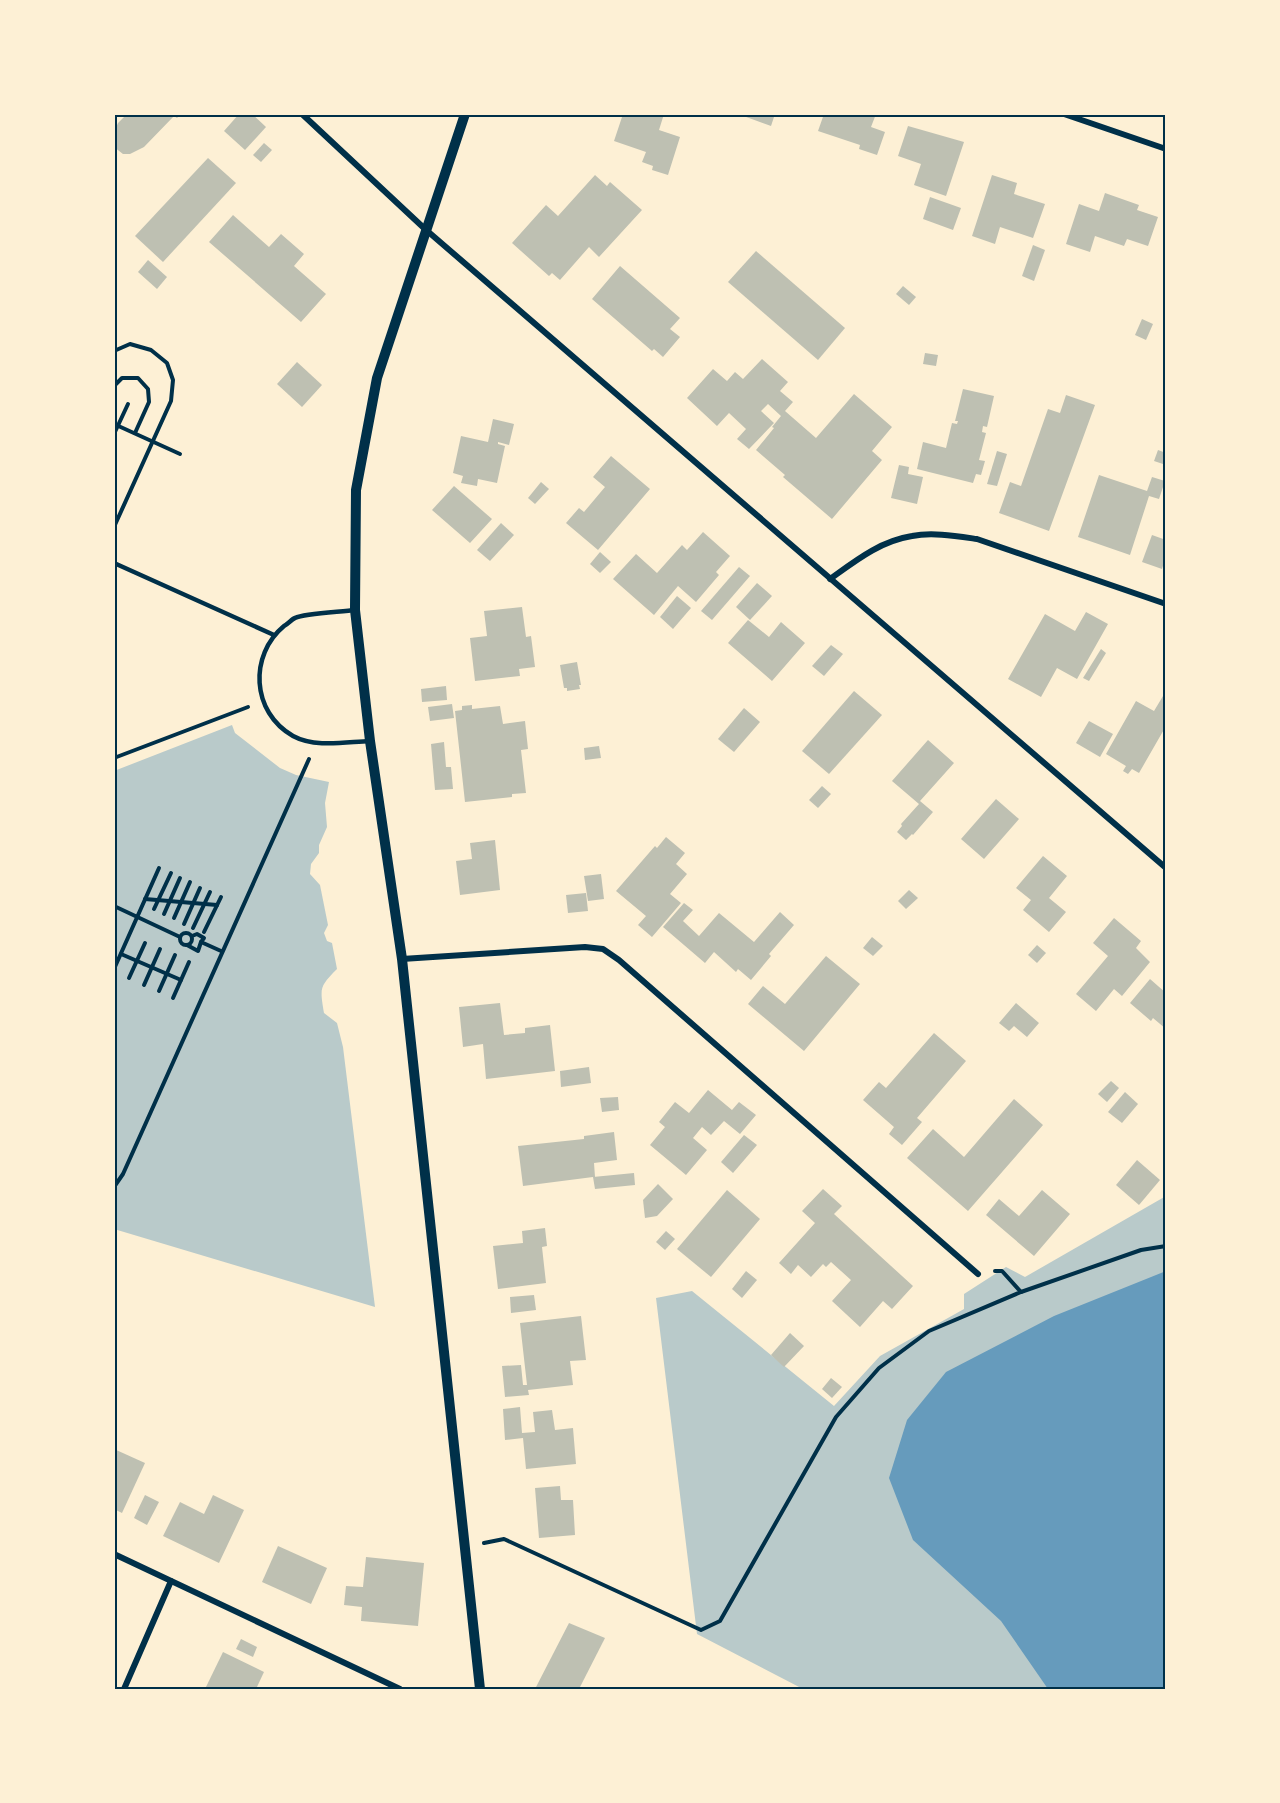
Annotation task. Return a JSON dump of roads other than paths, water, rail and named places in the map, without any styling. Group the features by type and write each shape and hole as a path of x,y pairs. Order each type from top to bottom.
{"street":[{"path":"302,114 425,230 1166,868"},
{"path":"465,114 377,378 356,490 355,610 370,741 402,959 480,1689"},
{"path":"1064,114 1166,149"},
{"path":"830,579 869,551 890,542 913,535 945,535 977,539 1166,604"},
{"path":"402,959 585,947 603,949 619,960 978,1274"},
{"path":"114,1554 400,1689"},
{"path":"124,1689 171,1581"}],"lane":[{"path":"114,563 274,635"},
{"path":"355,610 296,618 274,635 263,654 259,675 263,702 273,718 292,735 316,744 370,741"}],"water":[{"path":"1166,1271 1166,1689 1048,1689 1001,1621 913,1540 889,1478 907,1420 946,1372 1054,1316"}]}
